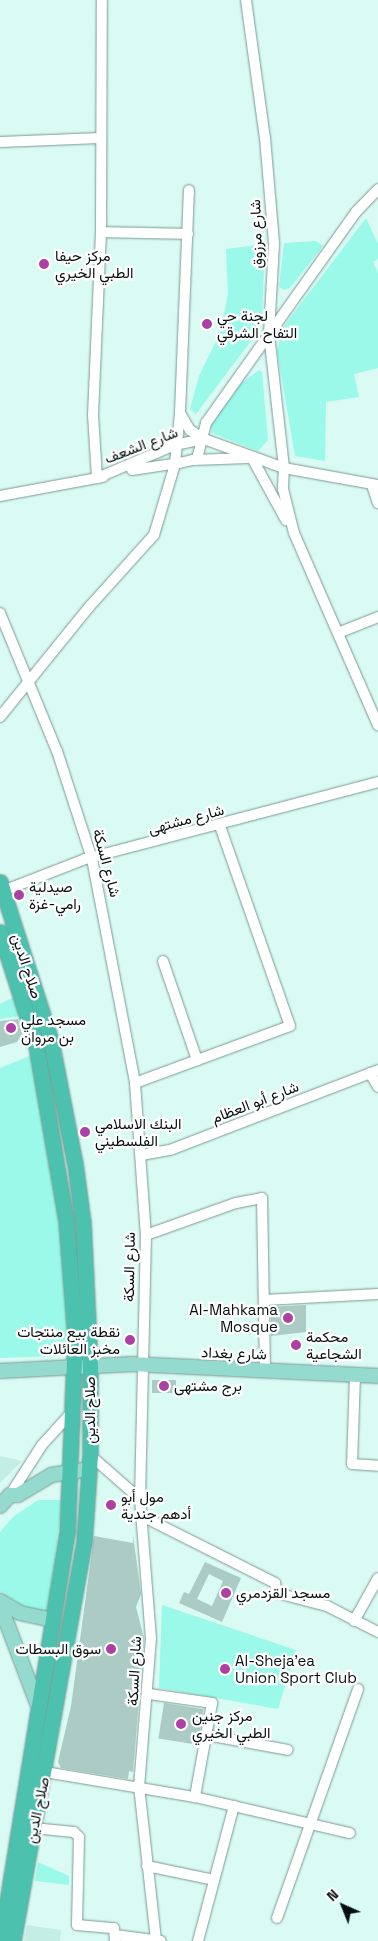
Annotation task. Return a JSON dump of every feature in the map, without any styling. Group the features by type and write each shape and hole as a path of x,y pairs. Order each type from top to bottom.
{"highway":[{"name":"صلاح الدين","path":"1,887 51,1042 75,1164 83,1224 90,1366 90,1462 84,1542 45,1772 13,1941"},
{"name":"صلاح الدين","path":"0,932 36,1045 66,1220 74,1367 67,1532 4,1904 1,1941"}],"main road":[{"name":"شارع بغداد","path":"0,1371 90,1366 142,1366 378,1376"},
{"path":"0,1506 10,1495 18,1495 51,1475 69,1471 90,1462"},
{"path":"0,1601 20,1613 52,1620"},
{"path":"0,1605 37,1704"}],"street":[{"path":"97,478 94,415 101,232 102,0"},
{"name":"شارع مرزوق","path":"246,0 266,138 274,244 269,334 284,468 283,489 294,533"},
{"path":"0,142 101,138"},
{"path":"252,458 197,459 204,439 206,423 356,212 378,189"},
{"path":"0,717 30,684 90,606 154,535 175,464 175,445 180,413 189,190"},
{"path":"101,232 188,234"},
{"path":"180,413 190,430 204,439 252,458 284,468 375,485 378,503"},
{"name":"شارع الشعف","path":"97,478 175,445 204,439"},
{"path":"252,458 294,533 378,725"},
{"name":"شارع الشعف","path":"0,496 197,459"},
{"name":"شارع السكة","path":"0,613 57,751 92,859 135,1083 146,1235 140,1499 151,1638 149,1694 139,1786 147,1866 158,1941"},
{"path":"338,633 378,617"},
{"name":"شارع مشتهى","path":"1,887 92,859 378,782"},
{"path":"135,1083 290,1026 220,826"},
{"path":"163,960 197,1060"},
{"path":"374,1072 378,1087"},
{"name":"شارع أبو العظام","path":"141,1155 170,1150 374,1072"},
{"path":"146,1235 236,1203 262,1198 265,1300 264,1370"},
{"path":"265,1300 378,1294"},
{"path":"356,1375 352,1464 378,1466"},
{"path":"10,1495 42,1446 72,1412"},
{"path":"90,1462 140,1499"},
{"path":"142,1516 275,1583 278,1593 327,1606 378,1632"},
{"path":"354,1621 378,1578"},
{"path":"277,1918 308,1822 358,1689"},
{"path":"149,1694 212,1703 195,1797"},
{"path":"207,1735 288,1750"},
{"path":"45,1772 139,1786 195,1797 350,1833"},
{"path":"198,1941 234,1806"},
{"path":"33,1828 74,1832 79,1837 77,1925 114,1928 115,1938 158,1941"},
{"path":"147,1866 214,1880"}],"shaded area":[{"path":"0,1456 22,1461 0,1483"},
{"path":"27,1925 61,1930 60,1941 24,1941"}],"green space":[{"path":"366,218 378,244 378,259 373,262 378,273 378,368 354,374 359,397 326,402 325,461 295,456 277,351 283,327"},
{"path":"316,241 323,246 290,288 284,290 279,287 284,243"},
{"path":"265,244 262,317 257,333 196,414 190,409 199,376 220,333 228,294 226,249"},
{"path":"259,370 262,372 268,440 258,451 212,433 211,425 240,384"},
{"path":"14,997 21,1016 0,1019 0,1004"},
{"path":"32,1055 66,1247 70,1336 57,1356 0,1358 0,1068"},
{"path":"38,1500 62,1500 48,1613 32,1612 0,1592 0,1532 14,1516"},
{"name":"Al-Sheja'ea Union Sport Club","path":"162,1605 296,1650 278,1709 159,1688"},
{"path":"38,1862 69,1876 69,1885 35,1881"}],"building":[{"name":"مسجد علي بن مروان","path":"18,1019 22,1034 17,1042 0,1047 0,1021"},
{"name":"Al-Mahkama Mosque","path":"306,1305 306,1332 271,1336 271,1307"},
{"name":"برج مشتهى","path":"152,1380 176,1380 176,1393 152,1393"},
{"name":"سوق البسطات","path":"133,1535 141,1594 136,1607 144,1638 133,1772 129,1771 128,1779 61,1768 58,1762 71,1706 94,1536 133,1543"},
{"name":"مسجد القزدمري","path":"205,1562 241,1578 222,1622 179,1603 184,1592 189,1594","holes":["209,1574 223,1581 212,1606 197,1599"]},
{"name":"مركز جنين الطبي الخيري","path":"164,1703 204,1709 198,1745 158,1739"}],"place":[{"name":"مركز حيفا الطبي الخيري","path":"44,264"},
{"name":"لجنة حي التفاح الشرقي","path":"207,324"},
{"name":"صيدلية رامي-غزة","path":"19,895"},
{"name":"مسجد علي بن مروان","path":"11,1028"},
{"name":"البنك الاسلامي الفلسطيني","path":"85,1132"},
{"name":"Al-Mahkama Mosque","path":"288,1318"},
{"name":"نقطة بيع منتجات مخبز العائلات","path":"130,1340"},
{"name":"محكمة الشجاعية","path":"296,1345"},
{"name":"برج مشتهى","path":"164,1386"},
{"name":"مول أبو أدهم جندية","path":"111,1505"},
{"name":"مسجد القزدمري","path":"226,1593"},
{"name":"سوق البسطات","path":"111,1649"},
{"name":"Al-Sheja'ea Union Sport Club","path":"225,1669"},
{"name":"مركز جنين الطبي الخيري","path":"181,1724"}]}
